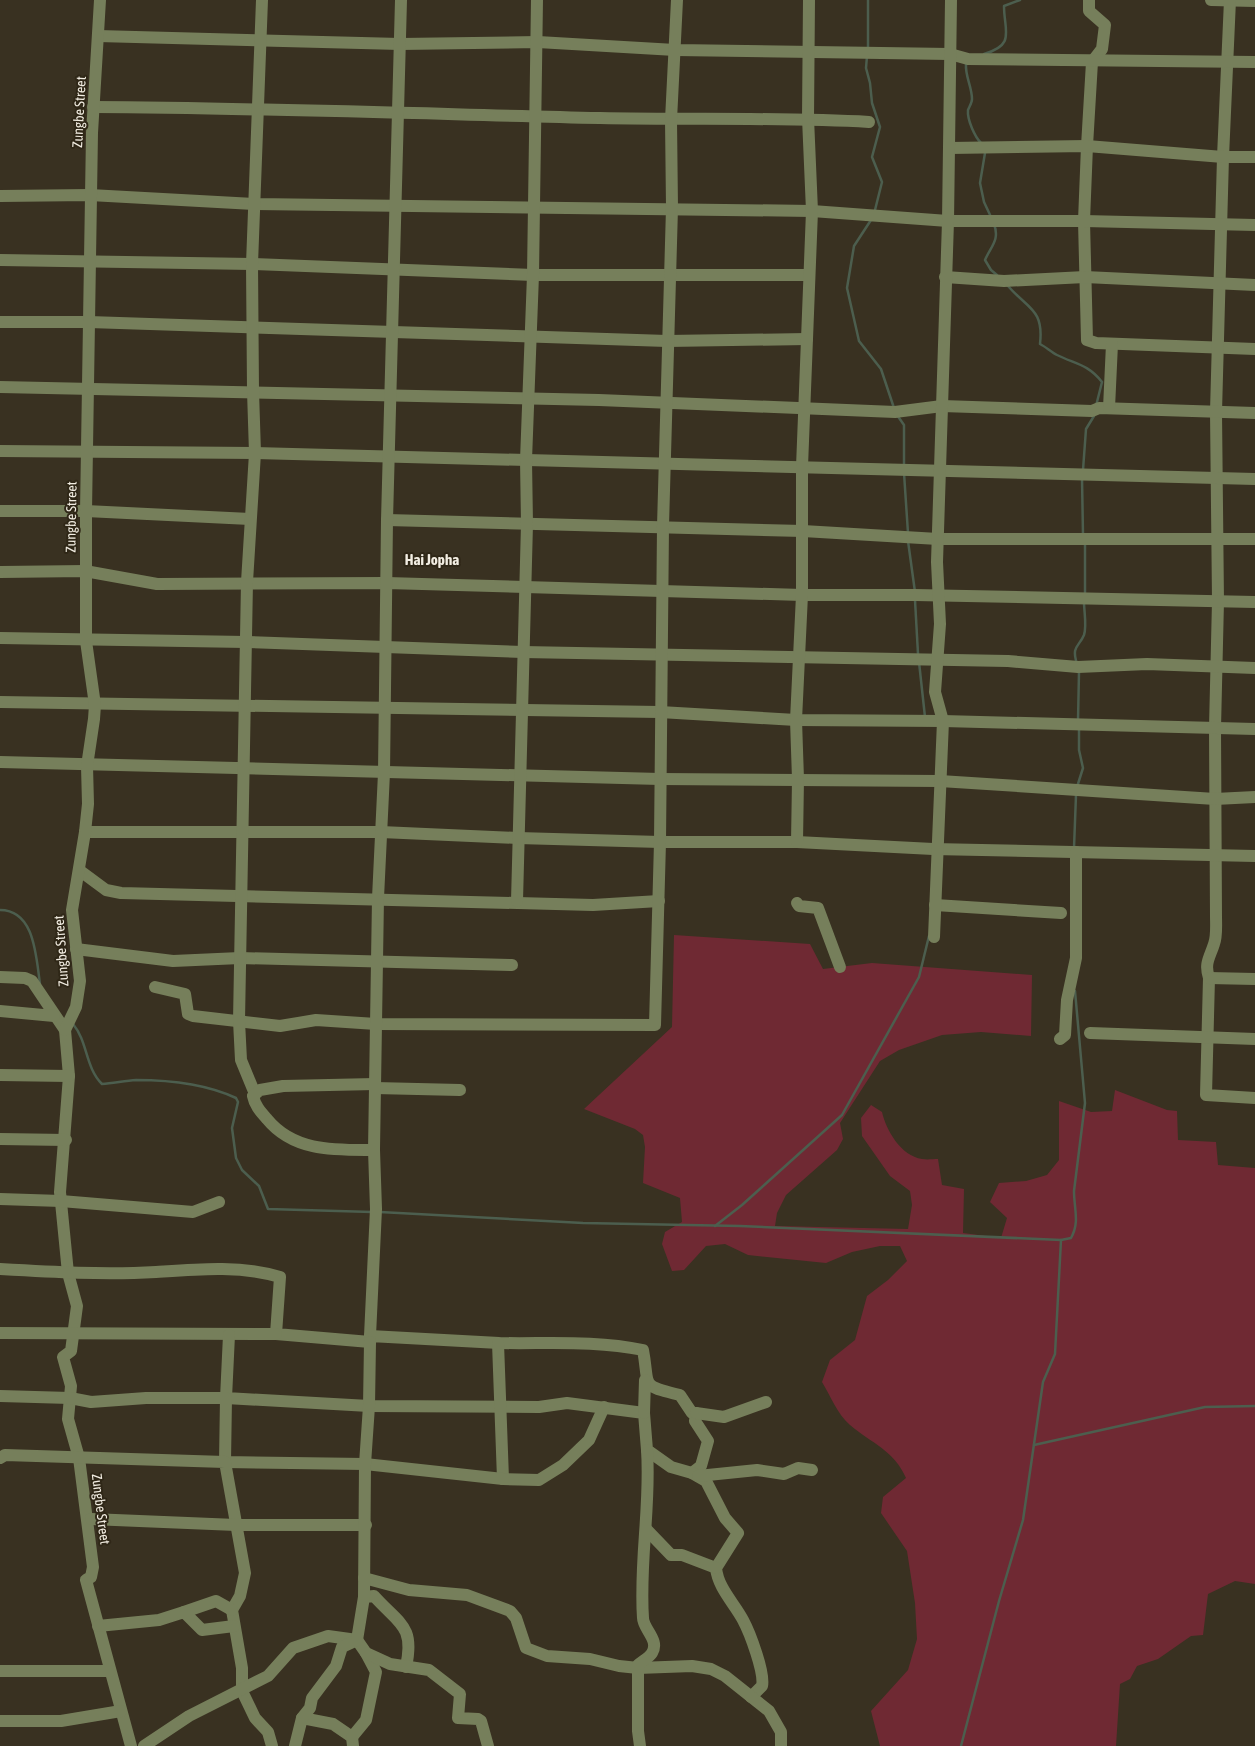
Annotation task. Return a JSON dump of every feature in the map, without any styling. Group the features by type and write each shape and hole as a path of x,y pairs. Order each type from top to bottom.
{"street":[{"name":"Zungbe Street","path":"100,0 90,195 86,511 86,641 95,705 87,766 88,804 85,832 72,910 80,982 76,1007 67,1028 69,1076 61,1201 68,1274 77,1306 71,1351 63,1357 71,1386 68,1419 79,1458 93,1567 91,1577 86,1580 130,1746"},
{"path":"255,1094 241,1060 239,1020 247,582 255,453 252,391 252,264 262,0"},
{"path":"357,1640 364,1597 365,1464 376,1214 374,1150 378,898 384,772 383,709 386,648 387,520 401,0"},
{"path":"517,901 526,588 527,400 532,336 538,42 537,0"},
{"path":"155,987 185,994 188,1014 193,1016 280,1026 316,1020 376,1024 655,1025 660,842 664,463 668,404 667,340 672,208 671,120 677,0"},
{"path":"797,842 797,658 802,595 802,467 812,211 808,118 809,0"},
{"path":"934,938 936,849 943,720 935,692 940,624 938,539 948,221 951,0"},
{"path":"1089,0 1089,11 1104,25 1102,49 1092,62 1087,146 1084,221 1087,340 1112,344 1255,349"},
{"path":"1211,0 1255,1"},
{"path":"1230,0 1223,157 1223,224 1219,284 1216,412 1218,601 1215,728 1216,916 1214,943 1206,959 1209,1036 1206,1095 1255,1098"},
{"path":"98,36 400,44 538,42 675,50 950,54 968,59 1092,62 1255,62"},
{"path":"94,107 258,108 397,114 671,120 808,118 869,122"},
{"path":"949,148 1087,146 1223,157 1255,157"},
{"path":"0,196 90,195 254,204 812,211 948,221 1084,221 1255,225"},
{"path":"0,260 252,264 533,275 808,275"},
{"path":"945,277 1004,281 1084,277 1255,285"},
{"path":"0,322 89,322 667,340 807,339"},
{"path":"1100,409 1112,344"},
{"path":"0,387 88,391 252,391 895,412 942,406 1255,413"},
{"path":"0,452 255,453 1255,479"},
{"path":"0,511 86,511 250,519"},
{"path":"387,520 663,526 803,531 938,539 1255,539"},
{"path":"0,572 86,571 157,584 247,582 387,583 802,595 1255,602"},
{"path":"0,638 86,641 246,642 523,652 1008,661 1078,667 1147,664 1255,668"},
{"path":"0,702 95,705 660,712 796,720 943,720 1255,729"},
{"path":"0,762 87,766 660,779 940,781 1215,799 1255,796"},
{"path":"85,832 382,832 660,842 797,842 936,849 1255,856"},
{"path":"1060,1039 1065,1035 1067,1000 1076,958 1076,852"},
{"path":"79,870 100,886 114,892 517,901 593,905 659,901"},
{"path":"797,903 798,906 804,908 818,908 840,967"},
{"path":"935,904 1061,913"},
{"path":"76,949 173,961 240,958 512,965"},
{"path":"0,977 25,978 32,981 54,1016 67,1028"},
{"path":"1208,978 1255,979"},
{"path":"0,1011 54,1016"},
{"path":"1090,1033 1255,1039"},
{"path":"0,1075 69,1076"},
{"path":"374,1150 321,1148 281,1134 258,1108 253,1099 255,1094 260,1090 282,1086 375,1086 460,1090"},
{"path":"0,1139 66,1140"},
{"path":"0,1199 61,1201 193,1212 219,1202"},
{"path":"0,1269 68,1274 157,1272 184,1269 258,1270 280,1277 276,1334"},
{"path":"0,1333 73,1335 276,1334 498,1343 588,1343 616,1345 643,1350 645,1380 644,1413 649,1474 645,1506 646,1529 643,1540 641,1597 643,1621 654,1641 654,1648 653,1653 638,1668 638,1731 640,1746"},
{"path":"229,1335 225,1462 245,1573 240,1596 232,1610 242,1668 242,1691 255,1718 268,1732 272,1746"},
{"path":"498,1343 504,1479"},
{"path":"645,1380 650,1386 680,1395 692,1413 724,1417 766,1402"},
{"path":"0,1396 70,1398 91,1402 146,1398 226,1398 369,1406 501,1405 538,1407 567,1403 644,1413"},
{"path":"0,1458 5,1455 365,1464 504,1479 539,1480 563,1465 589,1440 604,1407"},
{"path":"695,1475 701,1466 708,1441 695,1421 696,1413"},
{"path":"647,1450 671,1467 695,1475 709,1484 725,1518 738,1533 716,1568 720,1581 743,1621 763,1674 762,1686 751,1697"},
{"path":"695,1475 757,1470 784,1474 798,1468 812,1470"},
{"path":"91,1519 236,1525 366,1525"},
{"path":"646,1529 671,1555 682,1555 716,1568"},
{"path":"364,1578 409,1590 467,1595 510,1612 516,1618 526,1648 537,1653 590,1659 638,1668 705,1667 725,1676 769,1711 781,1732 782,1746"},
{"path":"364,1597 374,1596 406,1628 410,1648 406,1666"},
{"path":"98,1626 159,1620 216,1601 232,1610"},
{"path":"184,1612 202,1630 234,1626"},
{"path":"144,1746 189,1716 242,1691 272,1673 293,1648 328,1636 357,1640 366,1652 376,1672 366,1720 352,1741 333,1724 302,1718"},
{"path":"295,1746 302,1718 310,1708 312,1698 336,1666 342,1647 357,1640"},
{"path":"366,1652 390,1664 429,1670 460,1694 458,1718 478,1719 481,1721 488,1746"},
{"path":"0,1671 110,1671"},
{"path":"0,1721 61,1720 121,1711"}],"shaded area":[{"path":"674,935 810,944 823,969 872,963 1032,975 1031,1036 981,1032 942,1035 899,1050 880,1061 840,1123 843,1139 837,1150 786,1195 777,1213 775,1226 908,1229 912,1205 910,1191 890,1176 862,1136 861,1118 871,1105 882,1112 887,1127 901,1148 914,1157 938,1159 942,1185 964,1189 963,1233 1001,1238 1007,1218 990,1202 999,1183 1026,1181 1047,1175 1059,1160 1059,1101 1091,1112 1112,1111 1115,1090 1167,1110 1177,1111 1178,1140 1216,1142 1218,1165 1255,1168 1255,1584 1235,1581 1208,1594 1203,1635 1191,1636 1158,1659 1137,1666 1130,1679 1120,1684 1116,1746 880,1746 871,1711 908,1670 917,1639 915,1603 907,1551 881,1513 883,1497 906,1478 901,1468 889,1454 846,1421 822,1382 830,1360 855,1340 867,1296 888,1280 907,1261 900,1246 880,1246 852,1252 826,1263 748,1255 725,1244 706,1246 684,1270 672,1271 662,1244 665,1232 682,1222 680,1198 643,1183 645,1147 643,1135 635,1129 584,1109 672,1027"}],"waterway":[{"path":"868,0 868,48"},
{"path":"984,54 1001,46 1004,41 1006,36 1004,6 1020,0"},
{"path":"867,56 866,68 872,103 880,127 872,157 882,182 875,210"},
{"path":"966,64 972,99 968,110 969,119 974,133 981,143"},
{"path":"985,153 980,183 984,202 991,217"},
{"path":"871,220 854,246 847,288 859,341 881,369 894,408"},
{"path":"994,224 996,230 995,239 985,260 991,270 997,275"},
{"path":"1008,286 1037,316 1041,332 1040,344 1057,355 1092,371 1102,382 1096,406"},
{"path":"897,415 904,425 904,465"},
{"path":"1083,470 1086,429 1094,416"},
{"path":"904,473 908,533"},
{"path":"1082,478 1083,535"},
{"path":"908,541 915,592"},
{"path":"1085,542 1085,594"},
{"path":"915,600 918,654"},
{"path":"1077,664 1075,650 1085,631 1084,602"},
{"path":"919,662 925,717"},
{"path":"1078,721 1079,672"},
{"path":"1077,787 1083,768 1079,750 1079,729"},
{"path":"1074,848 1076,795"},
{"path":"0,910 12,912 27,926 35,949 40,984"},
{"path":"715,1226 742,1205 842,1115 919,977 929,936"},
{"path":"1061,1240 1071,1238 1074,1232 1076,1215 1074,1191 1085,1103 1075,991"},
{"path":"73,1024 78,1031 92,1070 102,1084 136,1080 174,1082 212,1089 236,1098 238,1102 232,1128 236,1158 242,1170 259,1186 268,1209 372,1212"},
{"path":"380,1212 583,1223 740,1226 1061,1240 1055,1354 1043,1382 1023,1520 999,1601 961,1746"},
{"path":"1034,1445 1205,1407 1255,1406"}],"district":[{"name":"Hai Jopha","path":"432,559"}]}
